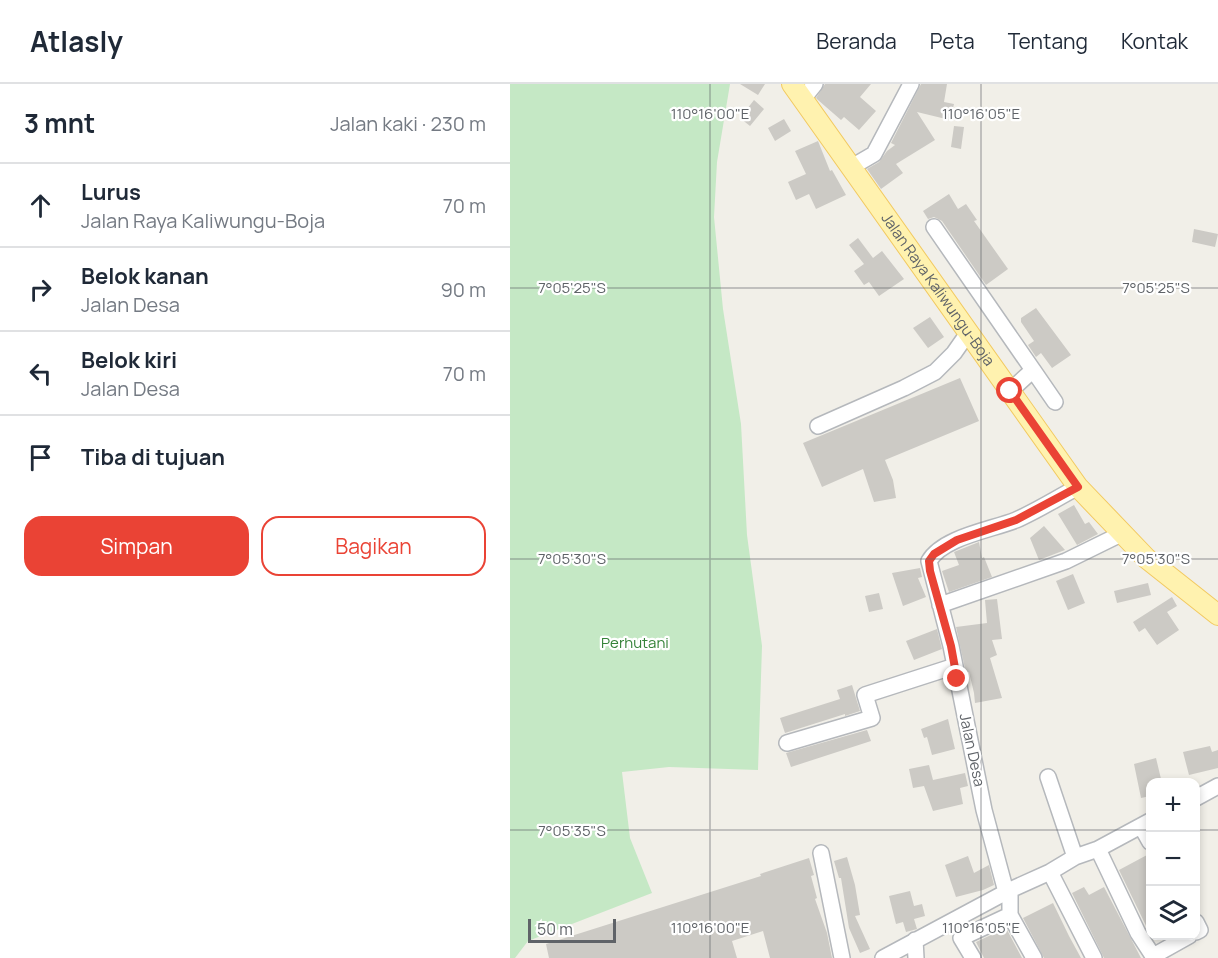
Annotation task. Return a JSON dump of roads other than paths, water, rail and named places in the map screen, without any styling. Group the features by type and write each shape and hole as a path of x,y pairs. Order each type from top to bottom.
{"main road":[{"name":"Jalan Raya Kaliwungu-Boja","path":"803,89 850,168 1078,487 1146,558 1218,615"}],"street":[{"path":"850,168 874,154 911,84"},
{"path":"934,227 1055,402"},
{"path":"818,426 904,388 934,372 954,353 968,333"},
{"path":"1010,391 1033,370"},
{"name":"Jalan Desa","path":"1010,915 1008,891 984,810 955,666 929,561 934,554 957,540 1016,520 1078,487"},
{"path":"940,605 1066,561 1123,533"},
{"path":"787,743 872,718 866,695 955,666"},
{"path":"1048,777 1075,857"},
{"path":"1200,796 1218,786"},
{"path":"883,958 1008,891 1050,872 1075,857 1098,849 1146,823"},
{"path":"1098,849 1138,933 1153,956 1182,940"},
{"path":"821,854 842,958"},
{"path":"1050,872 1094,958"},
{"path":"973,958 961,938 1010,915 1034,958"},
{"path":"915,940 916,958"}],"park label":[{"name":"Perhutani","path":"635,643"}]}
